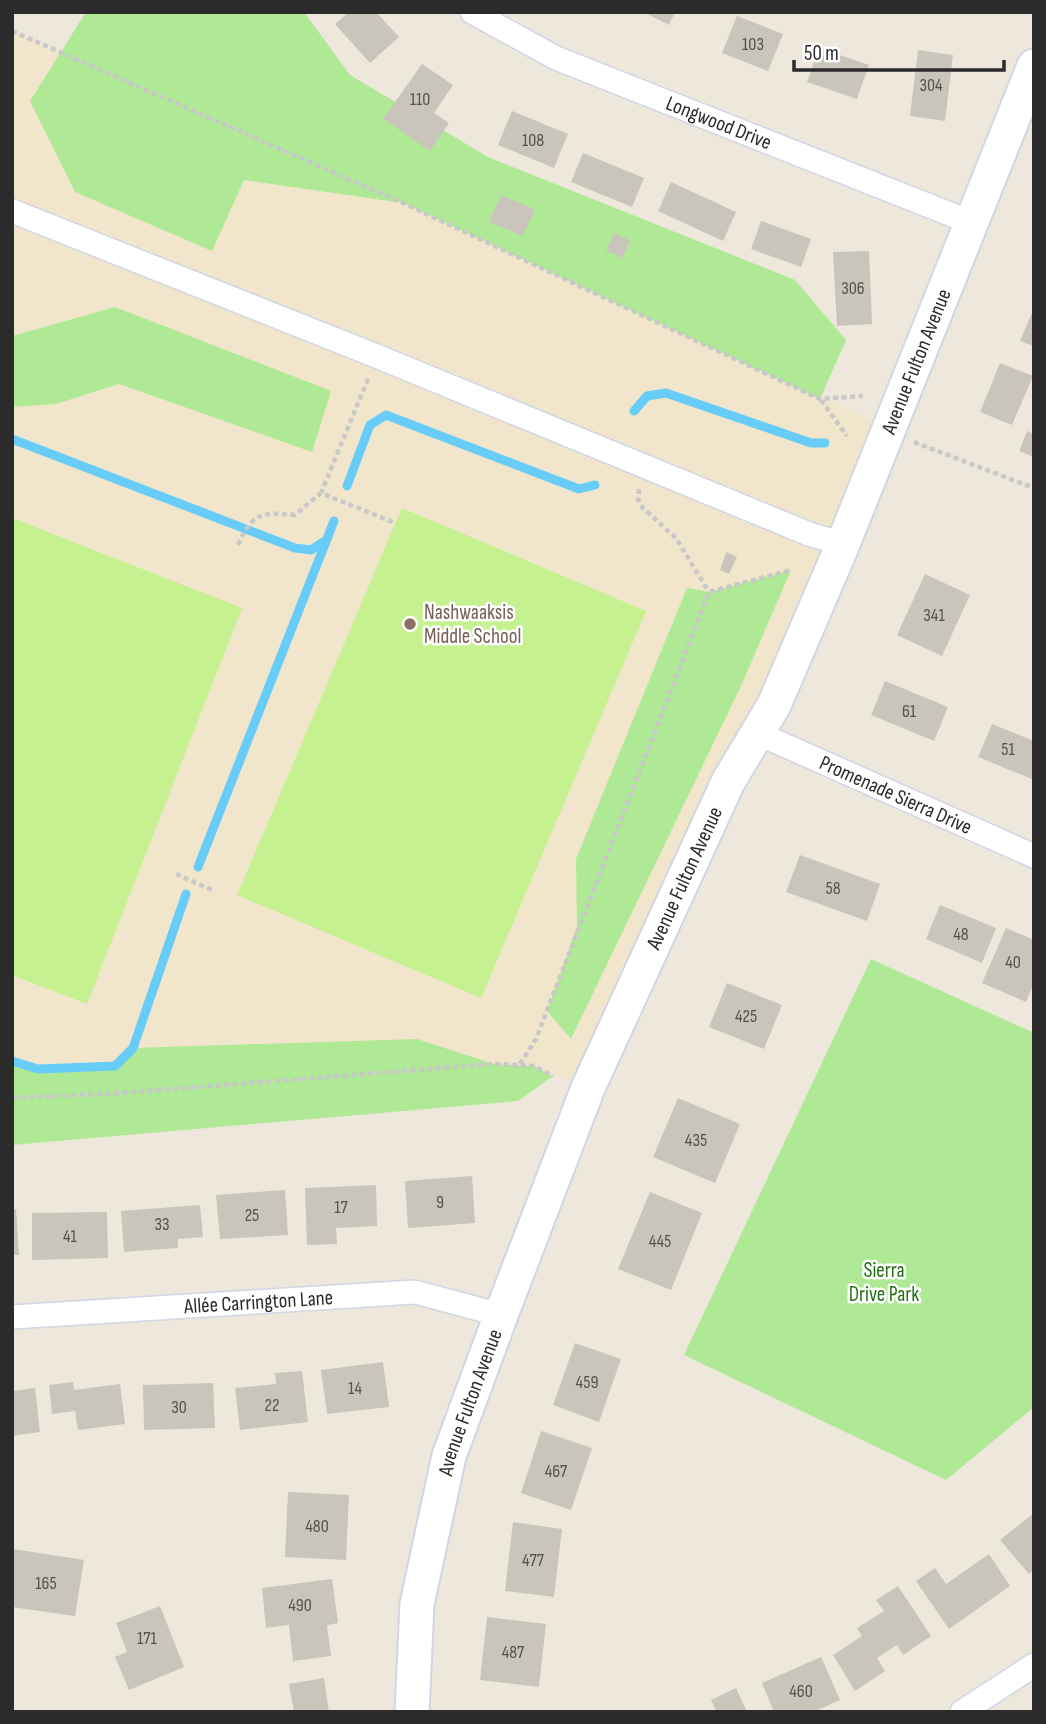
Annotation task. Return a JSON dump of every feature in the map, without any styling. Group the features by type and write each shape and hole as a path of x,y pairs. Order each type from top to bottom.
{"street":[{"name":"Longwood Drive","path":"472,12 556,58 970,222"},
{"name":"Avenue Fulton Avenue","path":"412,1712 417,1604 449,1456 587,1088 728,782 774,705 843,544 1034,66"},
{"path":"12,211 374,355 809,534 843,544"},
{"name":"Promenade Sierra Drive","path":"757,733 1034,856"},
{"name":"Allée Carrington Lane","path":"12,1317 415,1292 502,1315"},
{"path":"962,1712 1034,1665"}],"path":[{"path":"12,31 403,203 820,399 848,436"},
{"path":"239,542 249,521 268,512 295,516 321,493 371,371"},
{"path":"820,399 863,396"},
{"path":"907,440 1034,488"},
{"path":"639,485 638,499 642,507 676,538 709,592"},
{"path":"321,493 395,523"},
{"path":"709,592 791,570"},
{"path":"520,1064 536,1039 709,592"},
{"path":"176,874 212,890"},
{"path":"12,1098 520,1064 534,1066 553,1076"}],"shaded area":[{"name":"Nashwaaksis Middle School","path":"12,31 403,203 889,428 588,1088 534,1066 12,1098"}],"green space":[{"path":"86,12 304,12 350,75 488,157 795,280 846,340 820,399 403,203 244,180 212,251 75,192 30,101"},
{"path":"115,307 331,391 312,452 119,384 56,404 12,407 12,336"},
{"path":"402,508 646,611 481,998 237,895"},
{"path":"12,518 242,608 87,1004 12,975"},
{"path":"791,570 740,688 571,1039 547,1011 577,927 576,859 687,588 709,592"},
{"name":"Sierra Drive Park","path":"871,959 1034,1033 1034,1407 946,1480 684,1355"},
{"path":"417,1039 494,1064 534,1066 553,1076 518,1101 12,1145 12,1061 38,1069 114,1066 133,1048"}],"building":[{"path":"349,12 376,12 399,37 370,63 335,24"},
{"path":"643,12 675,12 669,25"},
{"path":"737,16 783,34 768,71 722,53"},
{"path":"819,48 869,65 857,99 807,82"},
{"path":"918,50 953,55 945,121 910,116"},
{"path":"422,64 453,85 434,113 449,123 430,151 383,119"},
{"path":"512,111 568,134 554,168 498,145"},
{"path":"583,153 644,178 632,207 571,182"},
{"path":"671,182 736,212 723,241 658,211"},
{"path":"501,195 535,209 523,236 489,222"},
{"path":"761,221 811,239 801,267 751,249"},
{"path":"614,233 630,240 623,258 606,251"},
{"path":"869,251 872,324 837,326 833,252"},
{"path":"1034,308 1034,346 1020,341"},
{"path":"1000,363 1033,376 1012,425 980,412"},
{"path":"1027,431 1034,434 1034,457 1019,451"},
{"path":"726,552 737,557 729,574 720,570"},
{"path":"925,574 970,595 942,656 897,635"},
{"path":"885,681 948,707 934,741 871,715"},
{"path":"992,724 1034,741 1034,780 978,757"},
{"path":"800,855 880,884 867,921 786,892"},
{"path":"940,905 996,928 982,963 926,939"},
{"path":"1006,928 1034,940 1034,983 1026,1002 982,983"},
{"path":"727,983 782,1005 764,1049 709,1027"},
{"path":"678,1098 740,1124 715,1183 653,1157"},
{"path":"472,1176 475,1223 408,1228 405,1181"},
{"path":"376,1185 377,1226 336,1228 337,1244 307,1245 305,1188"},
{"path":"285,1190 288,1235 220,1239 216,1195"},
{"path":"650,1192 702,1213 671,1290 618,1269"},
{"path":"200,1205 203,1237 178,1239 178,1248 124,1252 121,1211"},
{"path":"16,1209 19,1255 12,1255 12,1210"},
{"path":"107,1212 108,1258 32,1260 32,1213"},
{"path":"575,1343 621,1359 599,1422 553,1405"},
{"path":"383,1362 389,1407 327,1414 321,1370"},
{"path":"302,1371 308,1422 240,1430 235,1388 276,1384 275,1373"},
{"path":"73,1382 74,1390 120,1384 125,1424 78,1430 75,1411 52,1414 49,1385"},
{"path":"213,1383 215,1428 144,1430 143,1385"},
{"path":"35,1388 40,1432 12,1436 13,1391"},
{"path":"541,1431 592,1448 571,1510 521,1493"},
{"path":"288,1492 349,1495 346,1560 285,1557"},
{"path":"1034,1513 1034,1569 1029,1574 1000,1540"},
{"path":"513,1522 562,1529 554,1597 505,1591"},
{"path":"13,1549 84,1560 75,1616 12,1607"},
{"path":"989,1554 1010,1586 949,1629 916,1581 935,1568 946,1584"},
{"path":"332,1579 338,1623 327,1625 331,1656 293,1661 289,1625 266,1628 262,1588"},
{"path":"898,1586 931,1636 903,1655 897,1645 877,1658 885,1671 855,1691 833,1655 862,1636 857,1628 884,1611 876,1600"},
{"path":"160,1606 184,1667 129,1690 115,1657 127,1652 116,1623"},
{"path":"487,1617 546,1624 539,1687 480,1680"},
{"path":"821,1657 840,1700 813,1712 774,1712 762,1683"},
{"path":"324,1678 329,1712 294,1712 289,1684"},
{"path":"736,1688 747,1712 717,1712 711,1700"}],"waterway":[{"path":"634,411 647,396 666,393 811,443 825,443"},
{"path":"347,486 370,425 386,415 579,489 595,485"},
{"path":"12,439 295,548 311,550 323,542"},
{"path":"198,867 334,521"},
{"path":"12,1061 38,1069 115,1066 133,1048 186,894"}],"place":[{"name":"Nashwaaksis Middle School","path":"410,624"}]}
